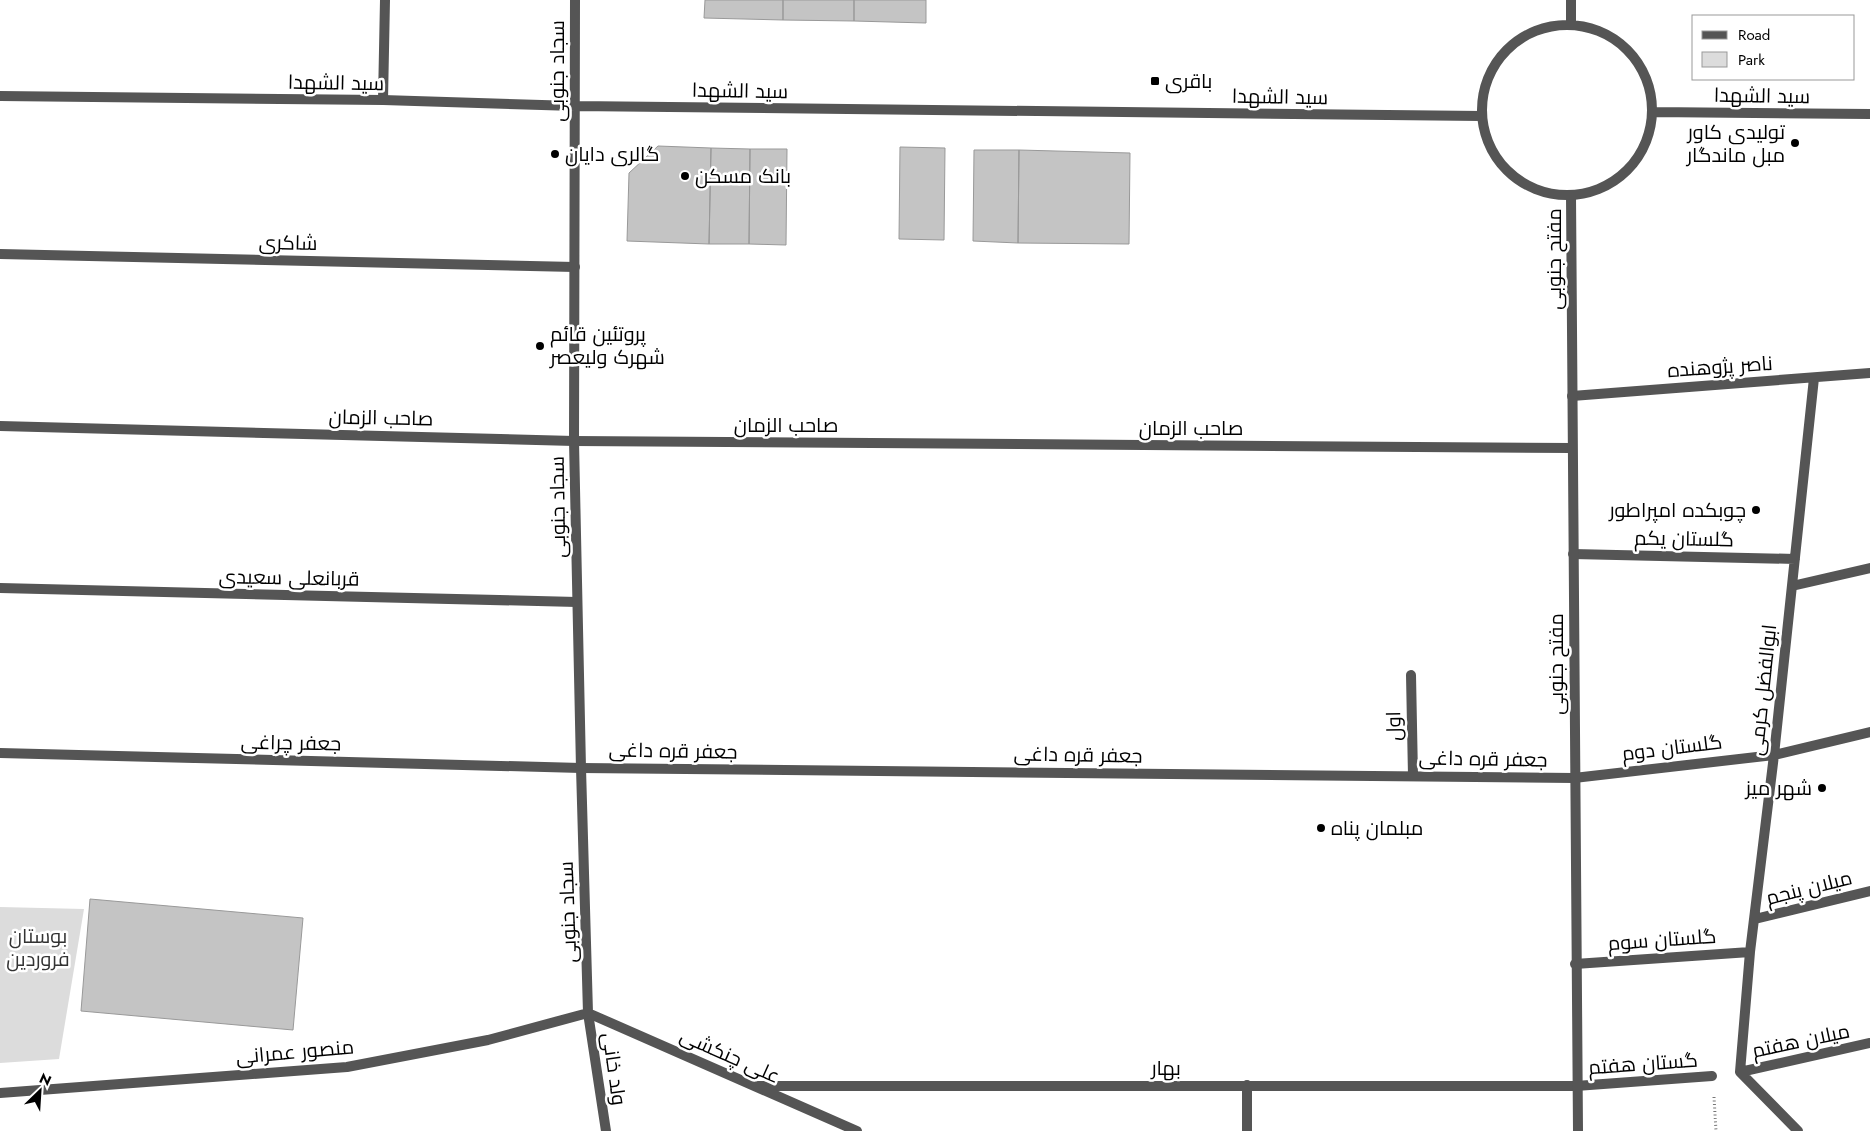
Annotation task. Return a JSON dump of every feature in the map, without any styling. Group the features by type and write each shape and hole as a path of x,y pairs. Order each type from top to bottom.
{"street":[{"path":"383,100 385,0"},
{"name":"سجاد جنوبی","path":"575,0 574,440 580,768 588,1013"},
{"path":"1571,25 1572,0"},
{"path":"1571,25 1597,30 1620,43 1638,62 1650,86 1653,112 1649,137 1637,160 1619,179 1596,191 1571,196 1544,194 1520,183 1500,165 1486,142 1481,116 1484,87 1496,61 1516,41 1542,28 1571,25"},
{"name":"سید الشهدا","path":"0,96 383,100 575,106 1481,116"},
{"name":"سید الشهدا","path":"1653,112 1870,114"},
{"name":"مفتح جنوبی","path":"1571,196 1575,964 1578,1131"},
{"name":"شاکری","path":"0,254 575,267"},
{"name":"ناصر پژوهنده","path":"1572,396 1870,372"},
{"name":"ابوالفضل کرمی","path":"1740,1072 1750,952 1756,919 1814,378"},
{"name":"صاحب الزمان","path":"0,426 574,440 1572,448"},
{"name":"گلستان یکم","path":"1573,554 1795,559"},
{"path":"1792,586 1870,568"},
{"name":"قربانعلی سعیدی","path":"0,588 577,602"},
{"name":"اول","path":"1411,675 1413,776"},
{"name":"گلستان دوم","path":"1574,778 1774,755 1870,732"},
{"name":"جعفر چراغی","path":"0,753 580,768"},
{"name":"جعفر قره داغی","path":"580,768 1574,778"},
{"name":"میلان پنجم","path":"1756,919 1870,891"},
{"name":"گلستان سوم","path":"1575,964 1750,952"},
{"name":"علی چنکشی","path":"588,1013 857,1131"},
{"name":"منصور عمرانی","path":"0,1093 347,1066 488,1040 588,1013"},
{"name":"ولد خانی","path":"588,1013 606,1131"},
{"name":"میلان هفتم","path":"1740,1072 1870,1043"},
{"path":"1740,1072 1798,1131"},
{"name":"گستان هفتم","path":"1576,1086 1712,1076"},
{"path":"1246,1085 1247,1131"},
{"name":"بهار","path":"756,1086 1576,1086"}],"path":[{"path":"1712,1076 1716,1131"}],"green space":[{"name":"بوستان فروردین","path":"0,907 84,909 59,1059 0,1063"}],"building":[{"path":"705,0 783,0 783,20 704,18"},
{"path":"783,0 854,0 854,21 783,20"},
{"path":"854,0 926,0 926,23 854,21"},
{"path":"658,146 711,148 709,244 627,241 629,173"},
{"path":"900,147 945,148 944,240 899,239"},
{"path":"711,148 750,149 749,244 709,244"},
{"path":"750,149 787,149 786,245 749,244"},
{"path":"974,150 1019,150 1018,243 973,241"},
{"path":"1019,150 1130,153 1129,244 1018,243"},
{"path":"90,899 303,918 293,1030 81,1011"}],"place":[{"name":"باقری","path":"1155,81"},
{"name":"تولیدی کاور مبل ماندگار","path":"1795,143"},
{"name":"گالری دایان","path":"555,154"},
{"name":"بانک مسکن","path":"685,176"},
{"name":"پروتئین قائم شهرک ولیعصر","path":"540,346"},
{"name":"چوبکده امپراطور","path":"1756,510"},
{"name":"شهر میز","path":"1822,788"},
{"name":"مبلمان پناه","path":"1321,828"}]}
